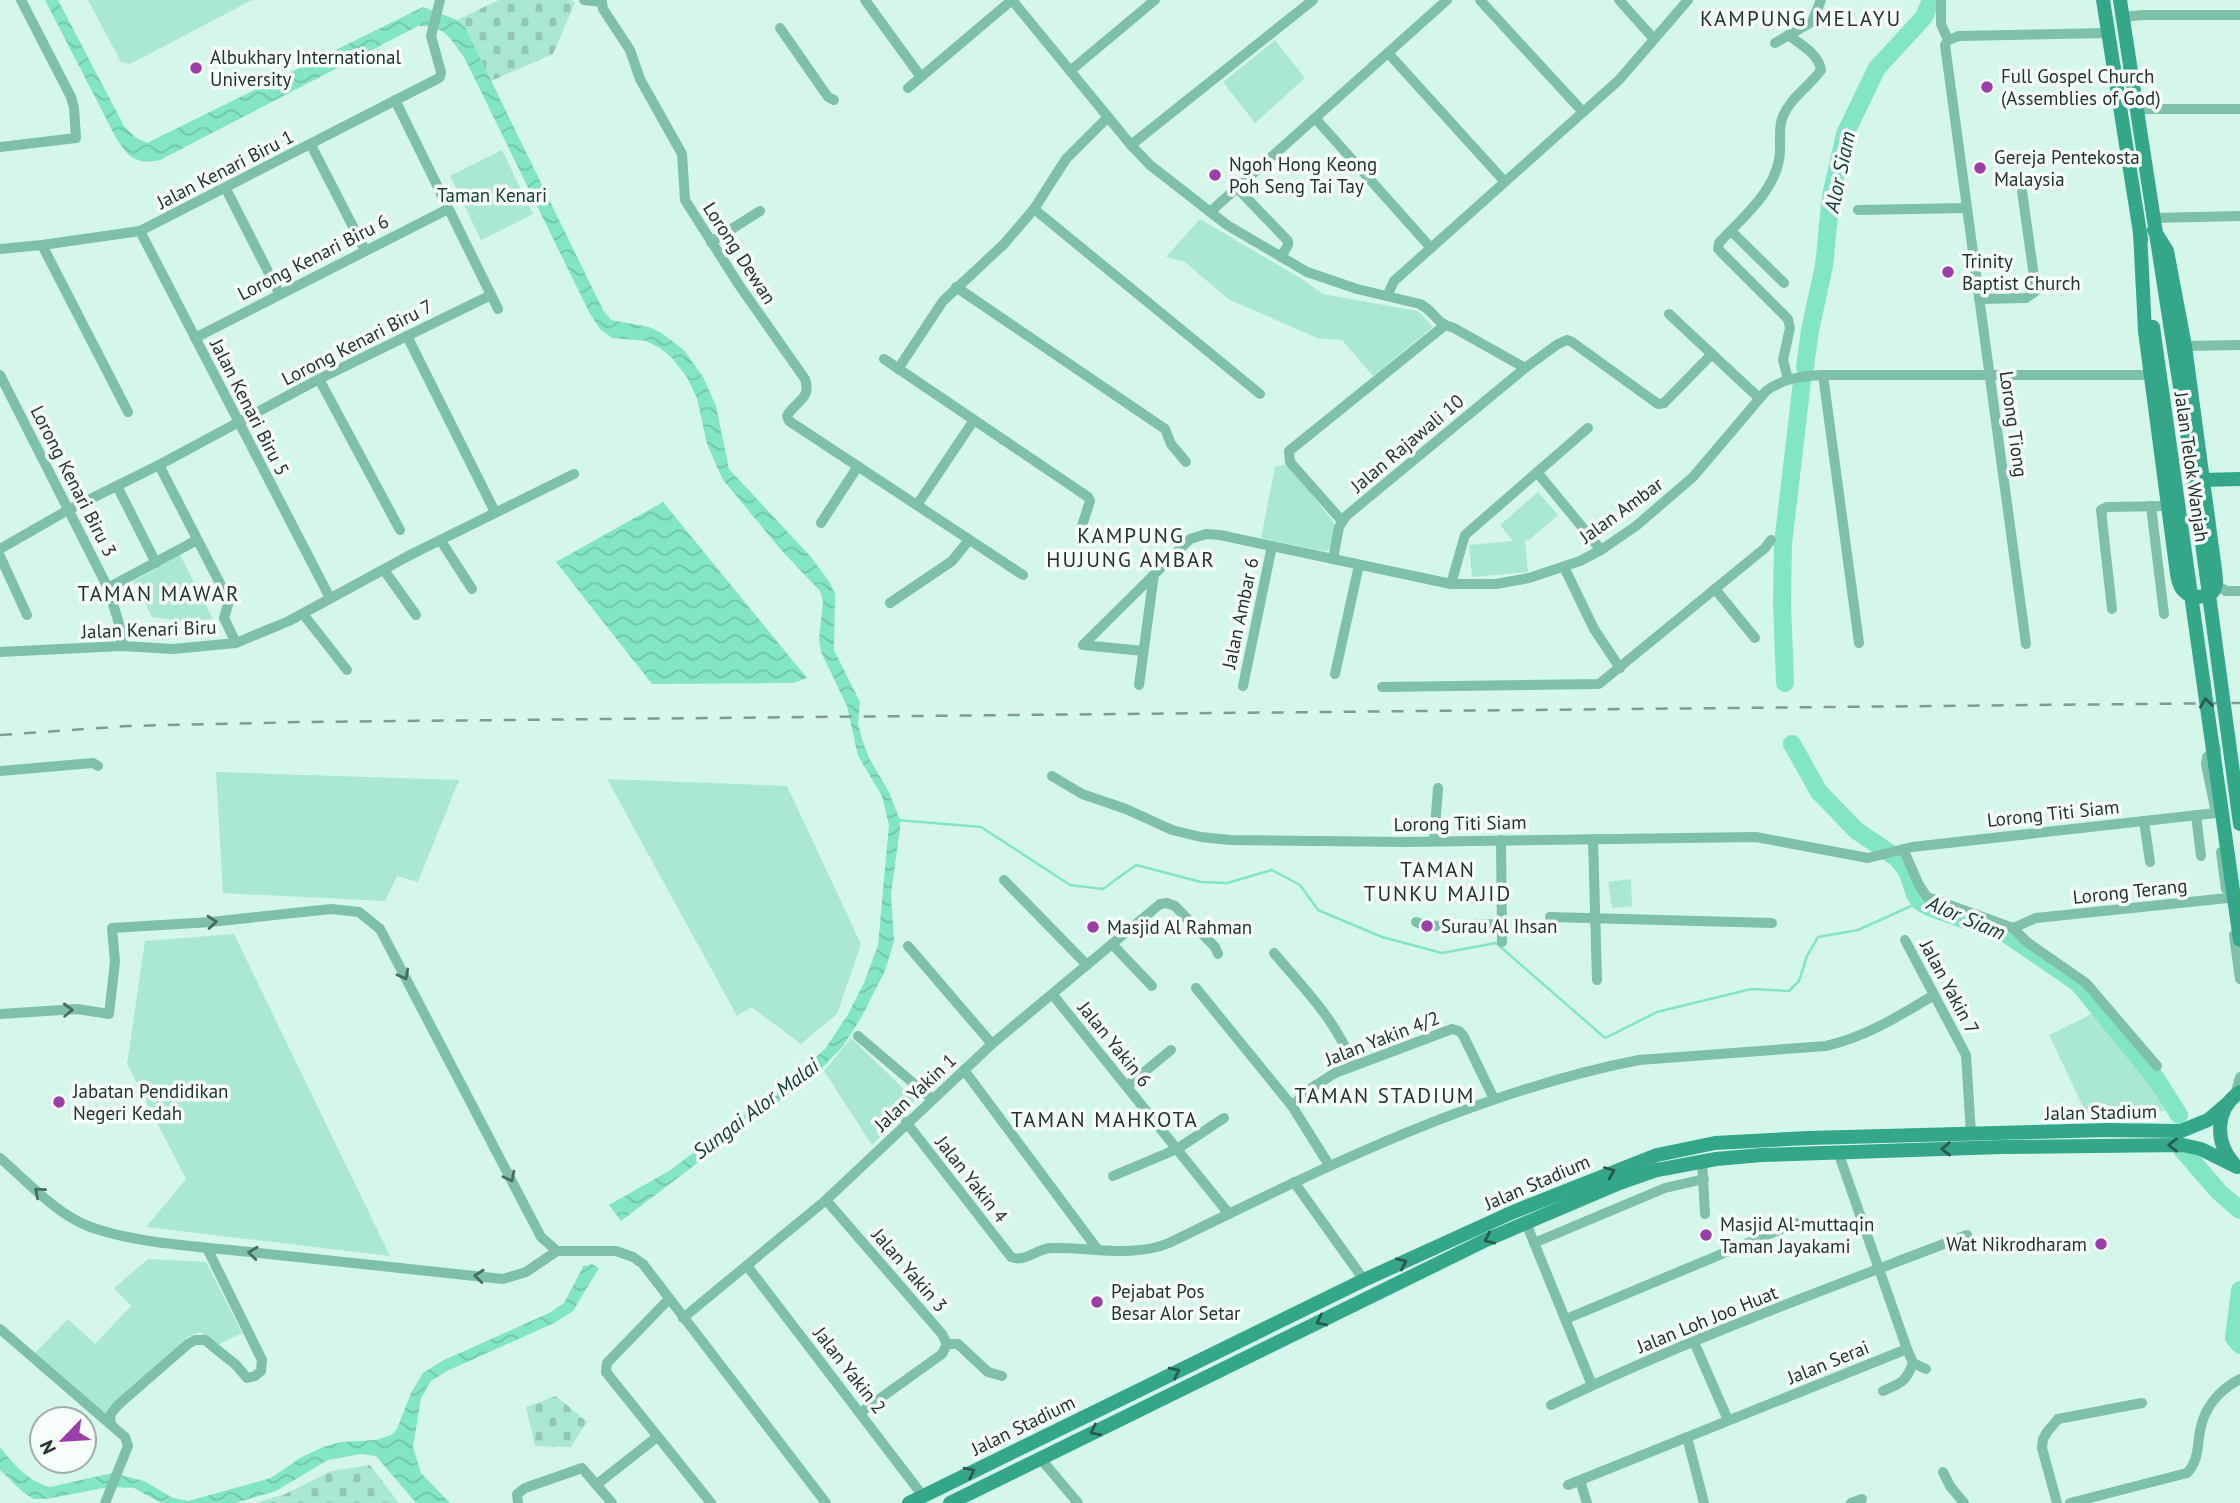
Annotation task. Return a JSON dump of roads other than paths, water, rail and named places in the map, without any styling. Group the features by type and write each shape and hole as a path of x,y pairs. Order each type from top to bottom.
{"main road":[{"name":"Jalan Telok Wanjah","path":"2103,0 2170,324 2240,824"},
{"name":"Jalan Telok Wanjah","path":"2120,0 2149,227 2153,327 2240,940"},
{"path":"2149,227 2167,251 2185,346 2217,585 2211,593 2203,597 2184,592 2176,574 2145,331 2149,227"},
{"path":"2202,480 2240,479"},
{"path":"2234,1097 2222,1115 2221,1143 2227,1156 2239,1167"},
{"name":"Jalan Stadium","path":"909,1503 1364,1280 1513,1212 1657,1154 1715,1143 1808,1138 2108,1130 2181,1131 2208,1120 2234,1097"},
{"name":"Jalan Stadium","path":"950,1503 1486,1240 1617,1184 1657,1170 1702,1161 1838,1152 2183,1145 2201,1149 2239,1167"}],"street":[{"path":"0,147 75,138 71,97 21,0"},
{"name":"Lorong Dewan","path":"584,0 603,1 603,9 630,50 640,79 682,154 683,195 711,242 805,379 806,396 787,415 789,421 858,466"},
{"path":"865,0 921,77"},
{"path":"908,88 1012,0 1131,145 1150,164 1210,212 1281,257 1331,282 1420,304 1444,326 1454,328 1525,368"},
{"path":"1131,145 1313,0"},
{"path":"1210,212 1447,0"},
{"path":"1480,0 1583,112"},
{"path":"1619,0 1654,39"},
{"path":"1387,296 1391,284 1619,80 1688,0"},
{"path":"1775,43 1812,22 1821,0"},
{"name":"Lorong Tiong","path":"1941,0 1941,24 1948,40 1944,51 2026,644"},
{"path":"1070,71 1150,2"},
{"name":"Jalan Kenari Biru 1","path":"0,248 140,231 439,78 440,66 431,36 439,5"},
{"path":"2122,17 2240,15"},
{"path":"780,28 828,97 834,100"},
{"path":"1948,40 1959,36 2108,33"},
{"path":"1788,35 1818,60 1821,70 1789,105 1782,118 1779,158 1774,178 1762,196 1719,243 1719,252 1784,314 1790,324 1783,360 1788,379"},
{"path":"1388,53 1505,182"},
{"path":"395,100 498,309"},
{"path":"2136,109 2240,109"},
{"path":"898,369 943,301 1004,244 1034,209 1066,159 1108,117"},
{"path":"1315,118 1431,248"},
{"path":"312,145 365,250"},
{"path":"1237,188 1288,242 1281,257"},
{"path":"226,189 279,293"},
{"path":"1979,299 2026,298 2034,295 2036,291 2022,191"},
{"path":"1858,211 1966,208"},
{"name":"Lorong Kenari Biru 6","path":"195,338 448,209"},
{"path":"1034,209 1261,394"},
{"path":"711,242 760,211"},
{"path":"2149,227 2240,216"},
{"name":"Jalan Kenari Biru 5","path":"140,231 330,598"},
{"path":"1731,231 1784,283"},
{"path":"42,245 128,412"},
{"path":"956,287 1165,429 1170,442 1186,462"},
{"name":"Lorong Kenari Biru 7","path":"0,549 68,510 159,465 319,379 491,295"},
{"path":"1669,314 1759,398"},
{"path":"1333,559 1342,521 1290,462 1289,451 1444,326"},
{"path":"407,336 495,512"},
{"name":"Jalan Rajawali 10","path":"1342,521 1525,368 1558,344 1567,340 1661,404 1712,354"},
{"path":"2185,346 2240,345"},
{"path":"884,359 1088,497 1090,501 1082,526"},
{"name":"Lorong Kenari Biru 3","path":"0,374 108,588 121,630 121,646"},
{"path":"1823,375 1859,643"},
{"name":"Jalan Ambar","path":"1143,651 1083,645 1154,573 1190,539 1197,536 1214,534 1451,584 1496,584 1529,578 1564,567 1601,550 1636,526 1693,477 1759,398 1773,386 1788,379 1823,375 2150,375"},
{"path":"319,379 400,530"},
{"path":"917,505 974,420"},
{"path":"1451,584 1465,535 1588,428"},
{"path":"159,465 229,601 224,618 236,643"},
{"path":"821,523 858,466 1023,575"},
{"path":"1536,472 1601,550"},
{"name":"Jalan Kenari Biru","path":"0,652 121,646 173,649 236,643 303,614 495,512 573,474"},
{"path":"117,486 156,563"},
{"path":"2151,506 2164,614"},
{"path":"2112,610 2101,510 2107,507 2168,506"},
{"path":"108,588 197,540"},
{"path":"890,603 952,561 970,540"},
{"path":"1382,687 1593,686 1620,668 1765,548 1771,540"},
{"path":"441,541 472,589"},
{"name":"Jalan Ambar 6","path":"1243,686 1272,546"},
{"path":"0,556 27,615"},
{"path":"1335,674 1359,565"},
{"path":"1564,567 1594,629 1620,668"},
{"path":"384,570 416,615"},
{"path":"1139,685 1154,573"},
{"path":"2217,585 2226,591 2240,591"},
{"path":"1715,589 1755,638"},
{"path":"303,614 347,670"},
{"path":"2240,784 2234,755 2225,748 2214,749 2207,757 2206,764 2216,813 2240,979"},
{"path":"0,771 93,763 98,766"},
{"name":"Lorong Titi Siam","path":"1052,776 1082,794 1126,809 1172,830 1201,838 1283,842 1756,837 1868,858 1899,849 2216,813"},
{"path":"1434,841 1438,788"},
{"path":"2196,815 2202,856"},
{"path":"2144,821 2150,862"},
{"path":"1593,839 1597,980"},
{"path":"1502,840 1502,942"},
{"path":"1899,849 1927,897 2012,928 2027,942 2086,983 2157,1066"},
{"path":"1004,880 1087,965"},
{"name":"Lorong Terang","path":"2012,928 2036,918 2228,898"},
{"name":"Jalan Yakin 1","path":"683,1318 826,1200 992,1044 1160,904 1175,906 1215,947 1218,954"},
{"path":"0,1014 77,1009 109,1014 115,962 112,928 211,922 331,909 359,912 380,929 541,1237 557,1251"},
{"path":"1550,917 1772,923"},
{"path":"1416,922 1427,926 1502,923"},
{"name":"Jalan Yakin 7","path":"1905,940 1966,1055 1971,1133"},
{"path":"1112,944 1152,986"},
{"path":"908,946 992,1044"},
{"path":"1274,953 1336,1028 1353,1066"},
{"path":"1196,988 1292,1106 1329,1165"},
{"name":"Jalan Yakin 6","path":"1052,995 1228,1214"},
{"path":"964,1070 1098,1250 1141,1250 1159,1247 1329,1165 1494,1100 1639,1060 1841,1043 1887,1024 1934,995"},
{"name":"Jalan Yakin 4/2","path":"1292,1106 1321,1081 1353,1066 1452,1029 1459,1031 1494,1100"},
{"path":"858,1035 932,1099"},
{"path":"1127,1086 1171,1050"},
{"path":"2234,1097 2240,1077"},
{"path":"1113,1176 1177,1149 1224,1118"},
{"name":"Jalan Yakin 4","path":"906,1122 1011,1257 1022,1259 1052,1247 1098,1250"},
{"path":"1838,1152 1913,1363 1909,1377 1883,1391"},
{"path":"0,1158 52,1203 85,1225 108,1233 207,1248 503,1279 515,1277 557,1251 616,1251 633,1257 643,1264 826,1503"},
{"path":"1702,1161 1705,1214"},
{"path":"1534,1243 1665,1188 1704,1179"},
{"path":"1294,1182 1364,1280"},
{"name":"Jalan Yakin 3","path":"826,1200 942,1334 947,1344"},
{"path":"1526,1223 1592,1385"},
{"path":"1566,1319 1796,1223"},
{"name":"Jalan Loh Joo Huat","path":"1551,1405 1694,1342 1967,1235"},
{"path":"541,1237 543,1261"},
{"path":"111,1424 110,1415 118,1405 195,1340 205,1340 236,1365 247,1378 261,1371 262,1360 207,1248"},
{"name":"Jalan Yakin 2","path":"748,1267 923,1496"},
{"path":"668,1299 605,1367 608,1377 711,1503"},
{"path":"0,1329 111,1424 127,1442 120,1468 105,1503"},
{"path":"1694,1342 1728,1420"},
{"path":"861,1412 942,1354 947,1344 958,1344 988,1372 1002,1376"},
{"name":"Jalan Serai","path":"1568,1485 1907,1349"},
{"path":"1913,1363 1926,1369"},
{"path":"2070,1503 2188,1473 2196,1461 2203,1417 2215,1397 2240,1380"},
{"path":"2057,1503 2042,1448 2047,1432 2059,1419 2142,1403"},
{"path":"596,1485 657,1437"},
{"path":"1687,1437 1704,1503"},
{"path":"1041,1458 1078,1503"},
{"path":"518,1503 517,1494 525,1488 582,1468 612,1503"},
{"path":"1943,1472 1964,1503"},
{"path":"1580,1480 1587,1503"},
{"path":"1851,1503 1862,1499"}],"water":[{"name":"Sungai Alor Malai","path":"45,0 58,0 124,126 135,137 147,143 423,7 457,20 466,29 603,310 611,320 649,327 660,332 684,350 703,377 716,406 729,469 811,557 830,583 835,594 834,650 860,702 858,724 869,758 889,792 900,820 891,894 894,941 885,971 843,1046 821,1069 621,1221 609,1205 669,1171 786,1084 825,1049 847,1016 864,983 878,945 889,825 882,796 858,756 847,706 821,652 819,640 823,602 820,591 782,551 723,480 707,444 697,398 687,377 672,358 646,341 612,338 600,329 590,314 464,57 441,30 418,26 160,160 139,161 125,151 116,138"},
{"path":"663,502 807,678 793,683 652,684 556,562"},
{"path":"590,1263 599,1268 573,1311 554,1323 447,1371 431,1381 421,1398 413,1447 421,1473 450,1503 416,1503 376,1456 360,1454 328,1460 276,1491 235,1503 161,1503 134,1488 109,1487 34,1499 0,1470 0,1447 28,1476 42,1485 50,1487 112,1473 144,1481 173,1498 188,1501 271,1478 300,1458 323,1447 341,1442 376,1440 391,1435 397,1429 411,1393 423,1373 442,1361 549,1313 564,1303 584,1265 588,1266"}],"waterway":[{"name":"Alor Siam","path":"1805,367 1824,266 1831,196 1845,134 1877,68 1924,17 1931,0"},
{"name":"Alor Siam","path":"1785,683 1783,544 1802,381"},
{"name":"Alor Siam","path":"1792,744 1819,792 1857,831 1897,858 1907,871 1920,902 2008,935 2078,983 2157,1080 2179,1115"},
{"path":"897,820 981,827 1070,885 1103,889 1136,865 1201,882 1227,883 1272,870 1300,885 1318,910 1382,937 1442,953 1496,943 1605,1038 1657,1012 1751,989 1789,991 1799,981 1807,956 1818,937 1858,930 1920,902"},
{"name":"Alor Siam","path":"2181,1148 2219,1192 2240,1210"},
{"name":"Alor Siam","path":"2240,1290 2234,1338 2240,1345"}],"railway":[{"path":"0,735 128,726 303,722 2240,703"}],"place":[{"name":"Albukhary International University","path":"196,68"},
{"name":"Full Gospel Church (Assemblies of God)","path":"1987,87"},
{"name":"Gereja Pentekosta Malaysia","path":"1980,168"},
{"name":"Ngoh Hong Keong Poh Seng Tai Tay","path":"1215,175"},
{"name":"Trinity Baptist Church","path":"1948,272"},
{"name":"Surau Al Ihsan","path":"1427,926"},
{"name":"Masjid Al Rahman","path":"1093,927"},
{"name":"Jabatan Pendidikan Negeri Kedah","path":"59,1102"},
{"name":"Masjid Al-muttaqin Taman Jayakami","path":"1706,1235"},
{"name":"Wat Nikrodharam","path":"2101,1244"},
{"name":"Pejabat Pos Besar Alor Setar","path":"1097,1302"}],"district":[{"name":"KAMPUNG MELAYU","path":"1801,19"},
{"name":"KAMPUNG HUJUNG AMBAR","path":"1131,548"},
{"name":"TAMAN MAWAR","path":"159,594"},
{"name":"TAMAN TUNKU MAJID","path":"1438,882"},
{"name":"TAMAN STADIUM","path":"1385,1096"},
{"name":"TAMAN MAHKOTA","path":"1105,1120"}],"park label":[{"name":"Taman Kenari","path":"492,195"}]}
